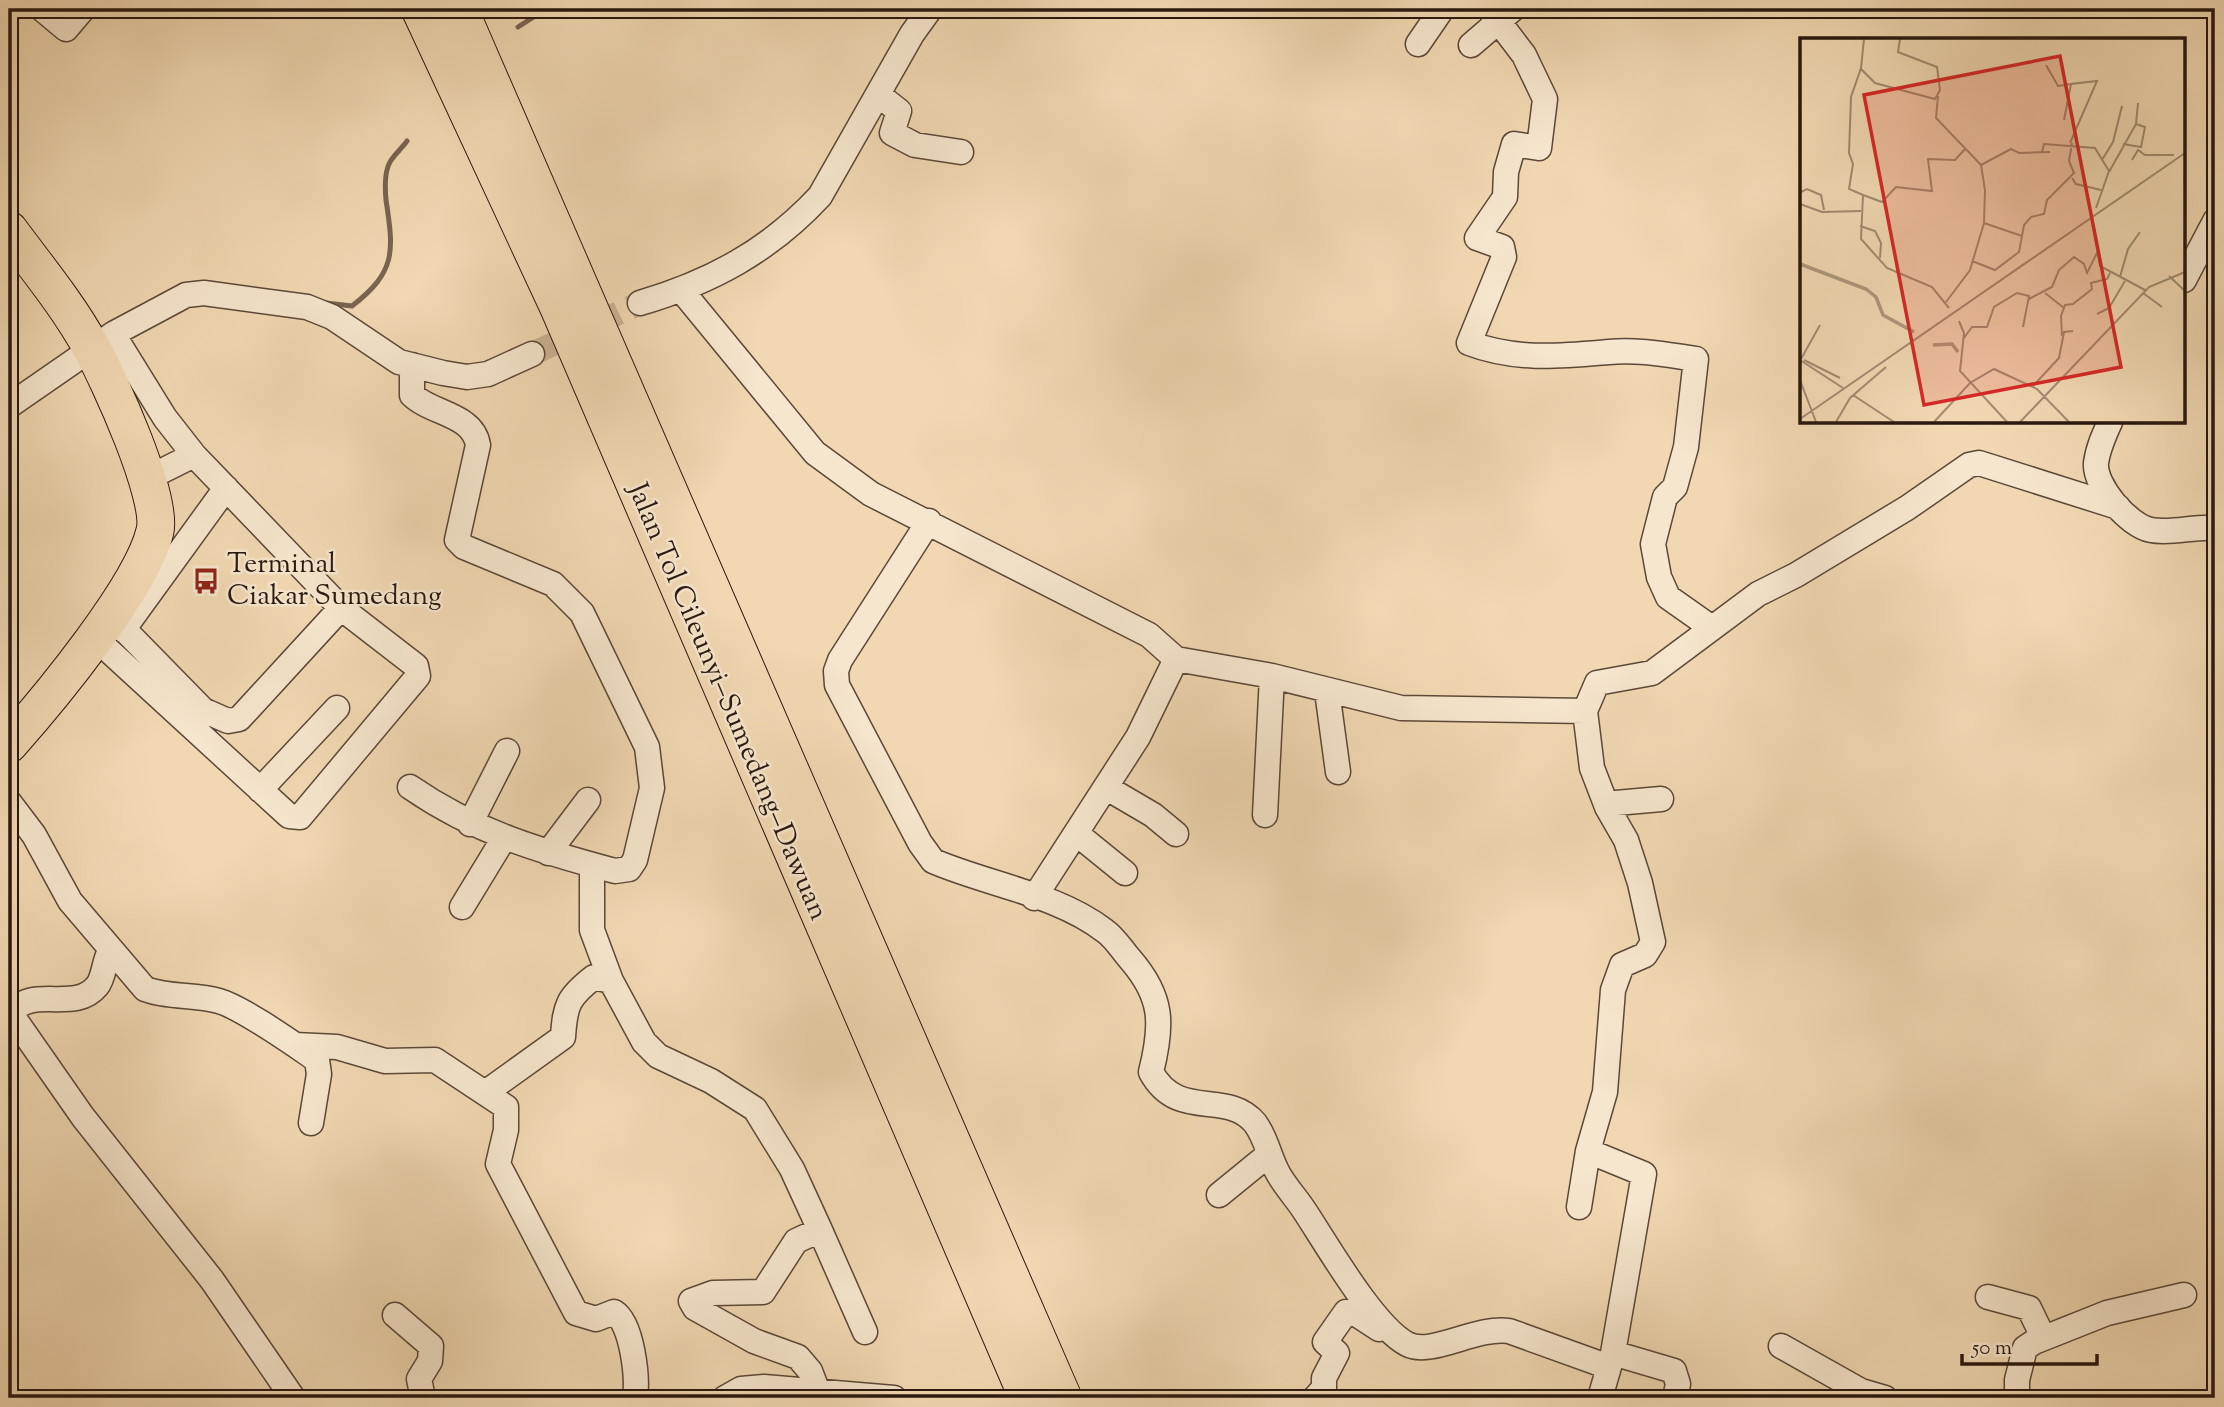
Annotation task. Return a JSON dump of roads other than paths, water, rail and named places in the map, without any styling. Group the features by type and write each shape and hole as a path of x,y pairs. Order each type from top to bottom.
{"highway":[{"name":"Jalan Tol Cileunyi–Sumedang–Dawuan","path":"420,9 559,308 1028,1398"},
{"name":"Jalan Tol Cileunyi–Sumedang–Dawuan","path":"459,9 1063,1398"},
{"path":"9,230 67,308 103,341 148,478 156,529 109,627 9,744"}],"street":[{"path":"42,9 66,29 83,9"},
{"path":"640,303 682,290 754,254 806,211 820,196 880,96 912,34 930,9"},
{"path":"1418,44 1442,9"},
{"path":"1471,45 1501,13 1545,99 1539,148 1514,144 1506,172 1505,197 1478,238 1502,247 1504,257 1469,343 1531,357 1569,357 1609,352 1696,359 1685,447 1675,487 1665,497 1653,544 1659,577 1668,597 1712,628"},
{"path":"880,96 899,111 892,133 915,145 961,152"},
{"path":"2186,276 2215,221"},
{"path":"682,290 815,453 871,494 929,521 1149,635 1176,659 1272,676 1401,708 1584,711"},
{"path":"9,406 103,341 172,300 204,293 307,307 332,317 362,340 399,362 467,377 488,374 532,354"},
{"path":"103,341 194,455 341,608 416,666 416,682 300,817 289,817 260,790 109,627"},
{"path":"410,787 447,813 504,838 615,871 629,869 635,860 652,788 647,747 582,613 568,596 553,584 464,547 457,540 478,445 476,436 461,421 420,402 412,395 412,365"},
{"path":"2109,424 2096,466 2101,482 2132,523 2151,530 2174,530 2194,526 2215,528"},
{"path":"148,478 194,455"},
{"path":"1578,1207 1588,1151 1605,1092 1613,990 1622,965 1644,955 1653,942 1643,894 1626,840 1608,807 1592,768 1584,711 1597,683 1652,673 1758,594 1796,575 1907,508 1969,465 1979,463 2118,507"},
{"path":"109,627 226,488"},
{"path":"929,521 840,660 836,671 837,685 920,843 933,861 1075,911 1108,932 1144,976 1159,1008 1156,1051 1151,1072 1157,1083 1183,1103 1232,1109 1252,1120 1265,1137 1268,1155 1334,1258 1368,1306 1404,1342 1416,1348 1492,1328 1509,1331 1611,1360 1674,1371 1678,1384 1675,1398"},
{"path":"109,627 203,710 228,721 239,719 341,608"},
{"path":"1034,898 1138,737 1176,659"},
{"path":"1265,815 1272,676"},
{"path":"1327,691 1338,772"},
{"path":"260,790 337,708"},
{"path":"470,824 507,751"},
{"path":"1107,788 1153,815 1176,834"},
{"path":"1608,807 1616,803 1661,799"},
{"path":"548,853 589,800"},
{"path":"9,802 34,835 71,901 110,951 145,989 161,995 206,998 224,1003 317,1060 319,1074 311,1123"},
{"path":"1077,834 1125,873"},
{"path":"462,907 504,838"},
{"path":"592,865 592,930 611,981 644,1042 658,1056 711,1081 755,1109 792,1169 864,1332"},
{"path":"110,951 103,963 99,985 87,995 73,999 28,1001 9,1011 83,1117 212,1280 293,1398"},
{"path":"485,1093 563,1037 564,1016 569,998 576,990 594,977 611,981"},
{"path":"295,1045 337,1047 385,1061 435,1060 506,1107 506,1130 498,1164 576,1314 596,1319 614,1312 627,1327 636,1386 635,1398"},
{"path":"1588,1151 1644,1174 1611,1360 1600,1398"},
{"path":"1219,1195 1268,1155"},
{"path":"818,1392 810,1371 798,1357 754,1341 695,1308 691,1301 713,1293 763,1292 796,1241 820,1230"},
{"path":"2017,1398 2017,1380 2025,1348 2043,1337 2107,1313 2185,1294"},
{"path":"1988,1297 2029,1308 2043,1337"},
{"path":"1315,1398 1324,1388 1324,1378 1337,1353 1325,1342 1346,1312 1353,1312 1380,1329 1390,1328"},
{"path":"395,1315 431,1346 430,1361 419,1379 423,1398"},
{"path":"1781,1346 1861,1391 1885,1398"},
{"path":"725,1398 741,1389 764,1387 894,1398"}],"waterway":[{"path":"518,27 546,9"},
{"path":"326,303 352,306 377,282 384,271 389,260 390,247 386,176 390,162 407,141"}],"tunnel":[{"path":"532,354 640,303"}],"place":[{"name":"Terminal Ciakar Sumedang","path":"206,581"}]}
